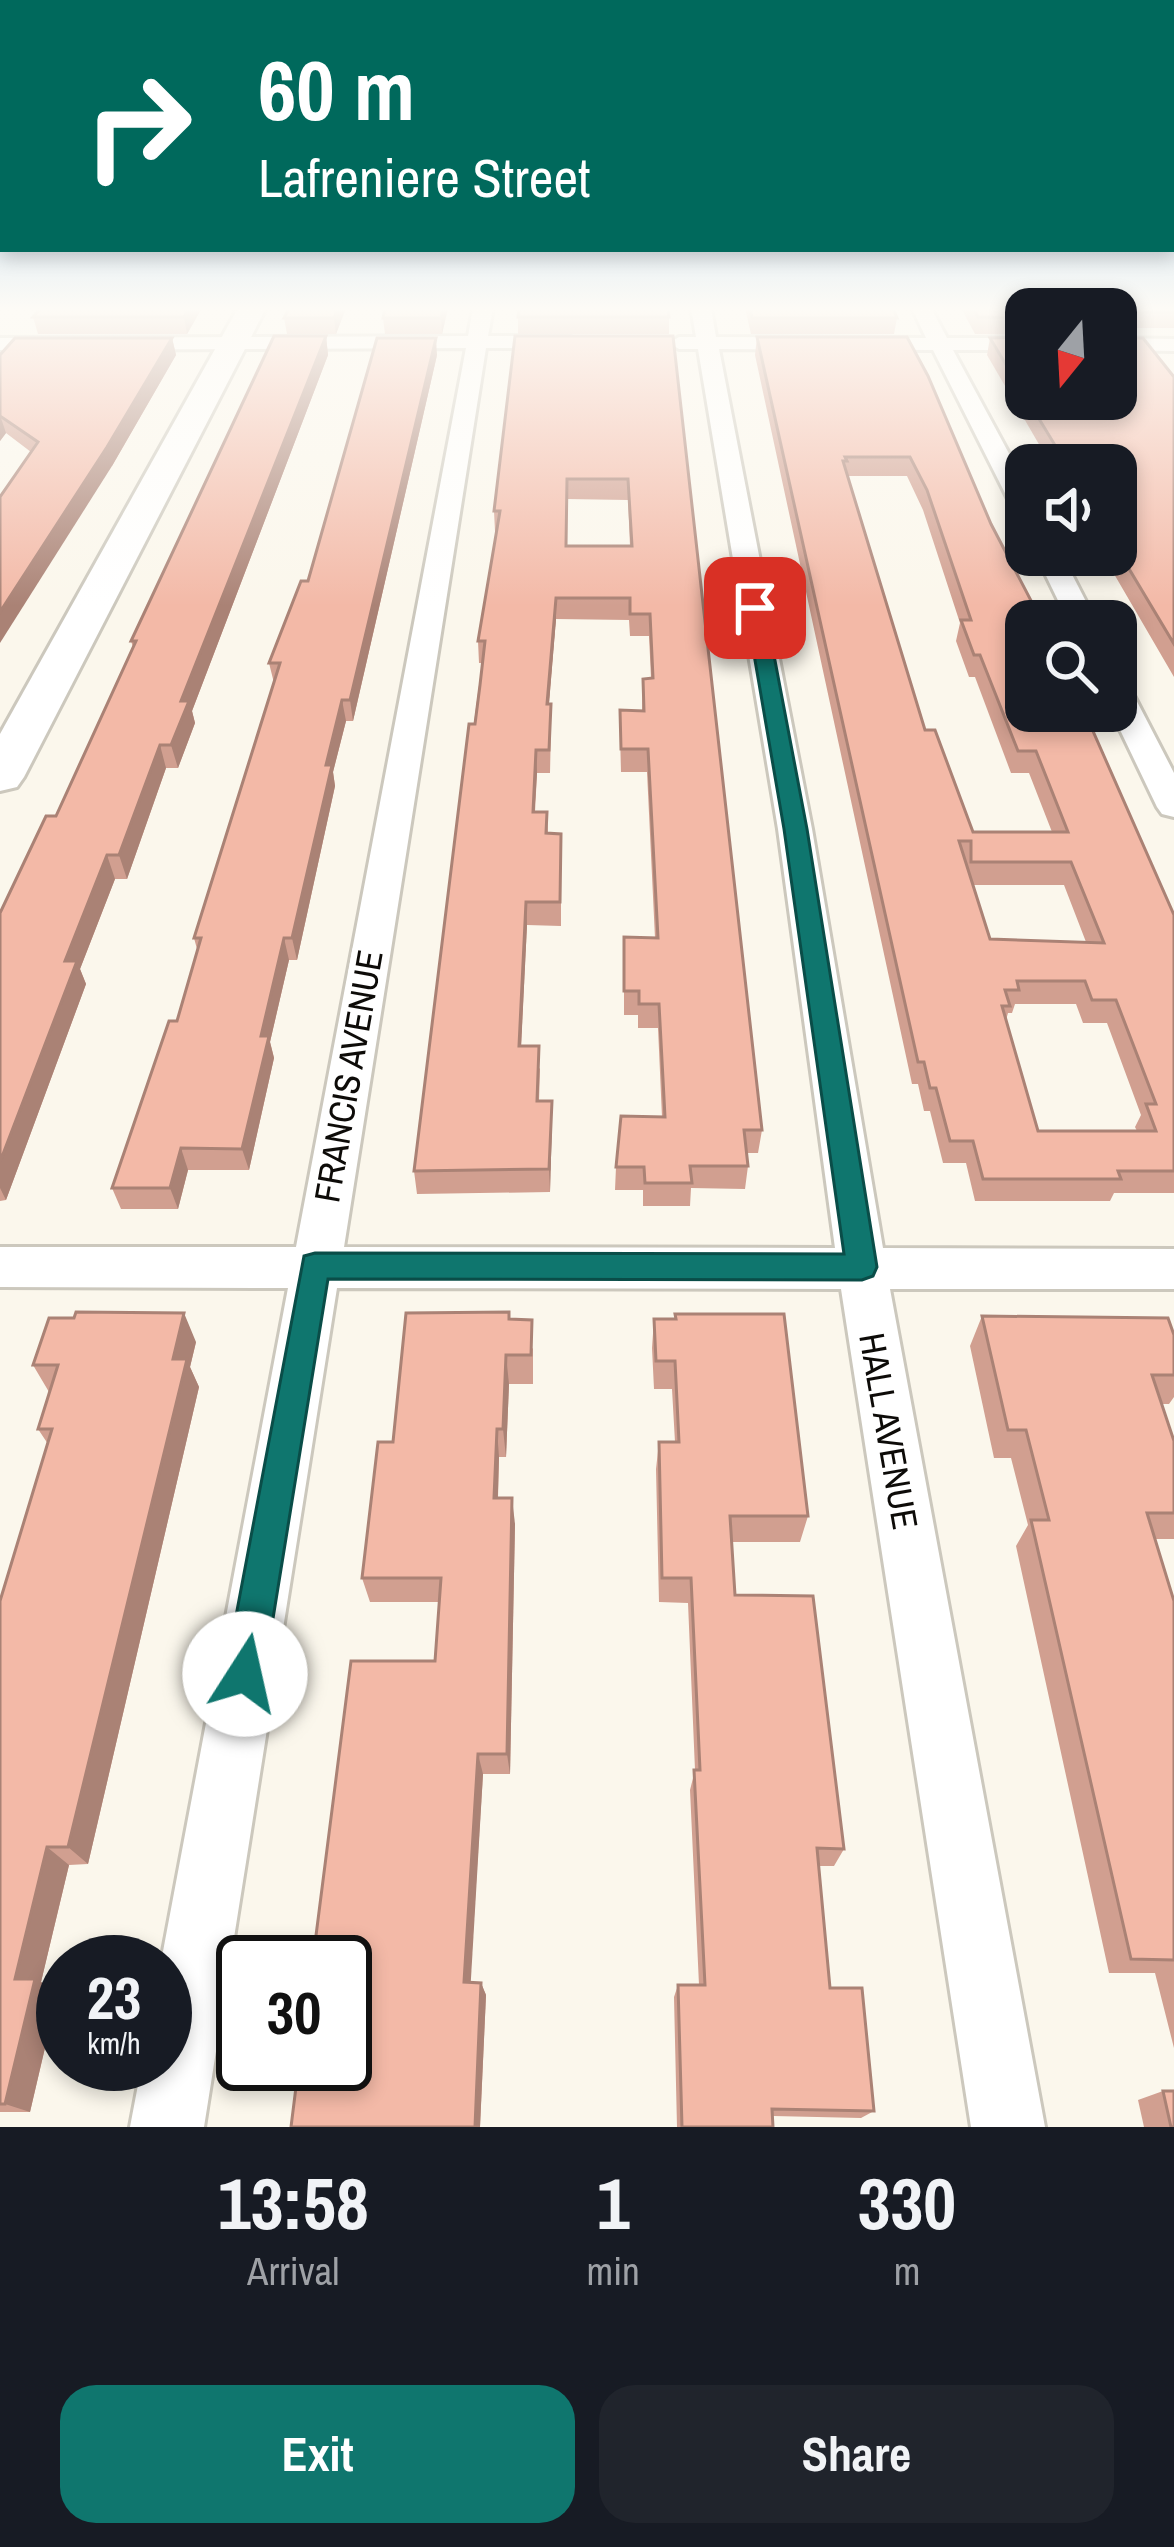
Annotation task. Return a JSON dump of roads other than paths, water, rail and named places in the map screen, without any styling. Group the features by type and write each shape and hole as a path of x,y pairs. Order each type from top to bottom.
{"street":[{"path":"0,776 199,407"},
{"name":"FRANCIS AVENUE","path":"167,2127 466,407"},
{"name":"HALL AVENUE","path":"719,407 795,829 862,1267 1008,2127"},
{"path":"972,407 1005,469"},
{"path":"1137,732 1174,807"},
{"path":"0,1267 1174,1269"}]}
